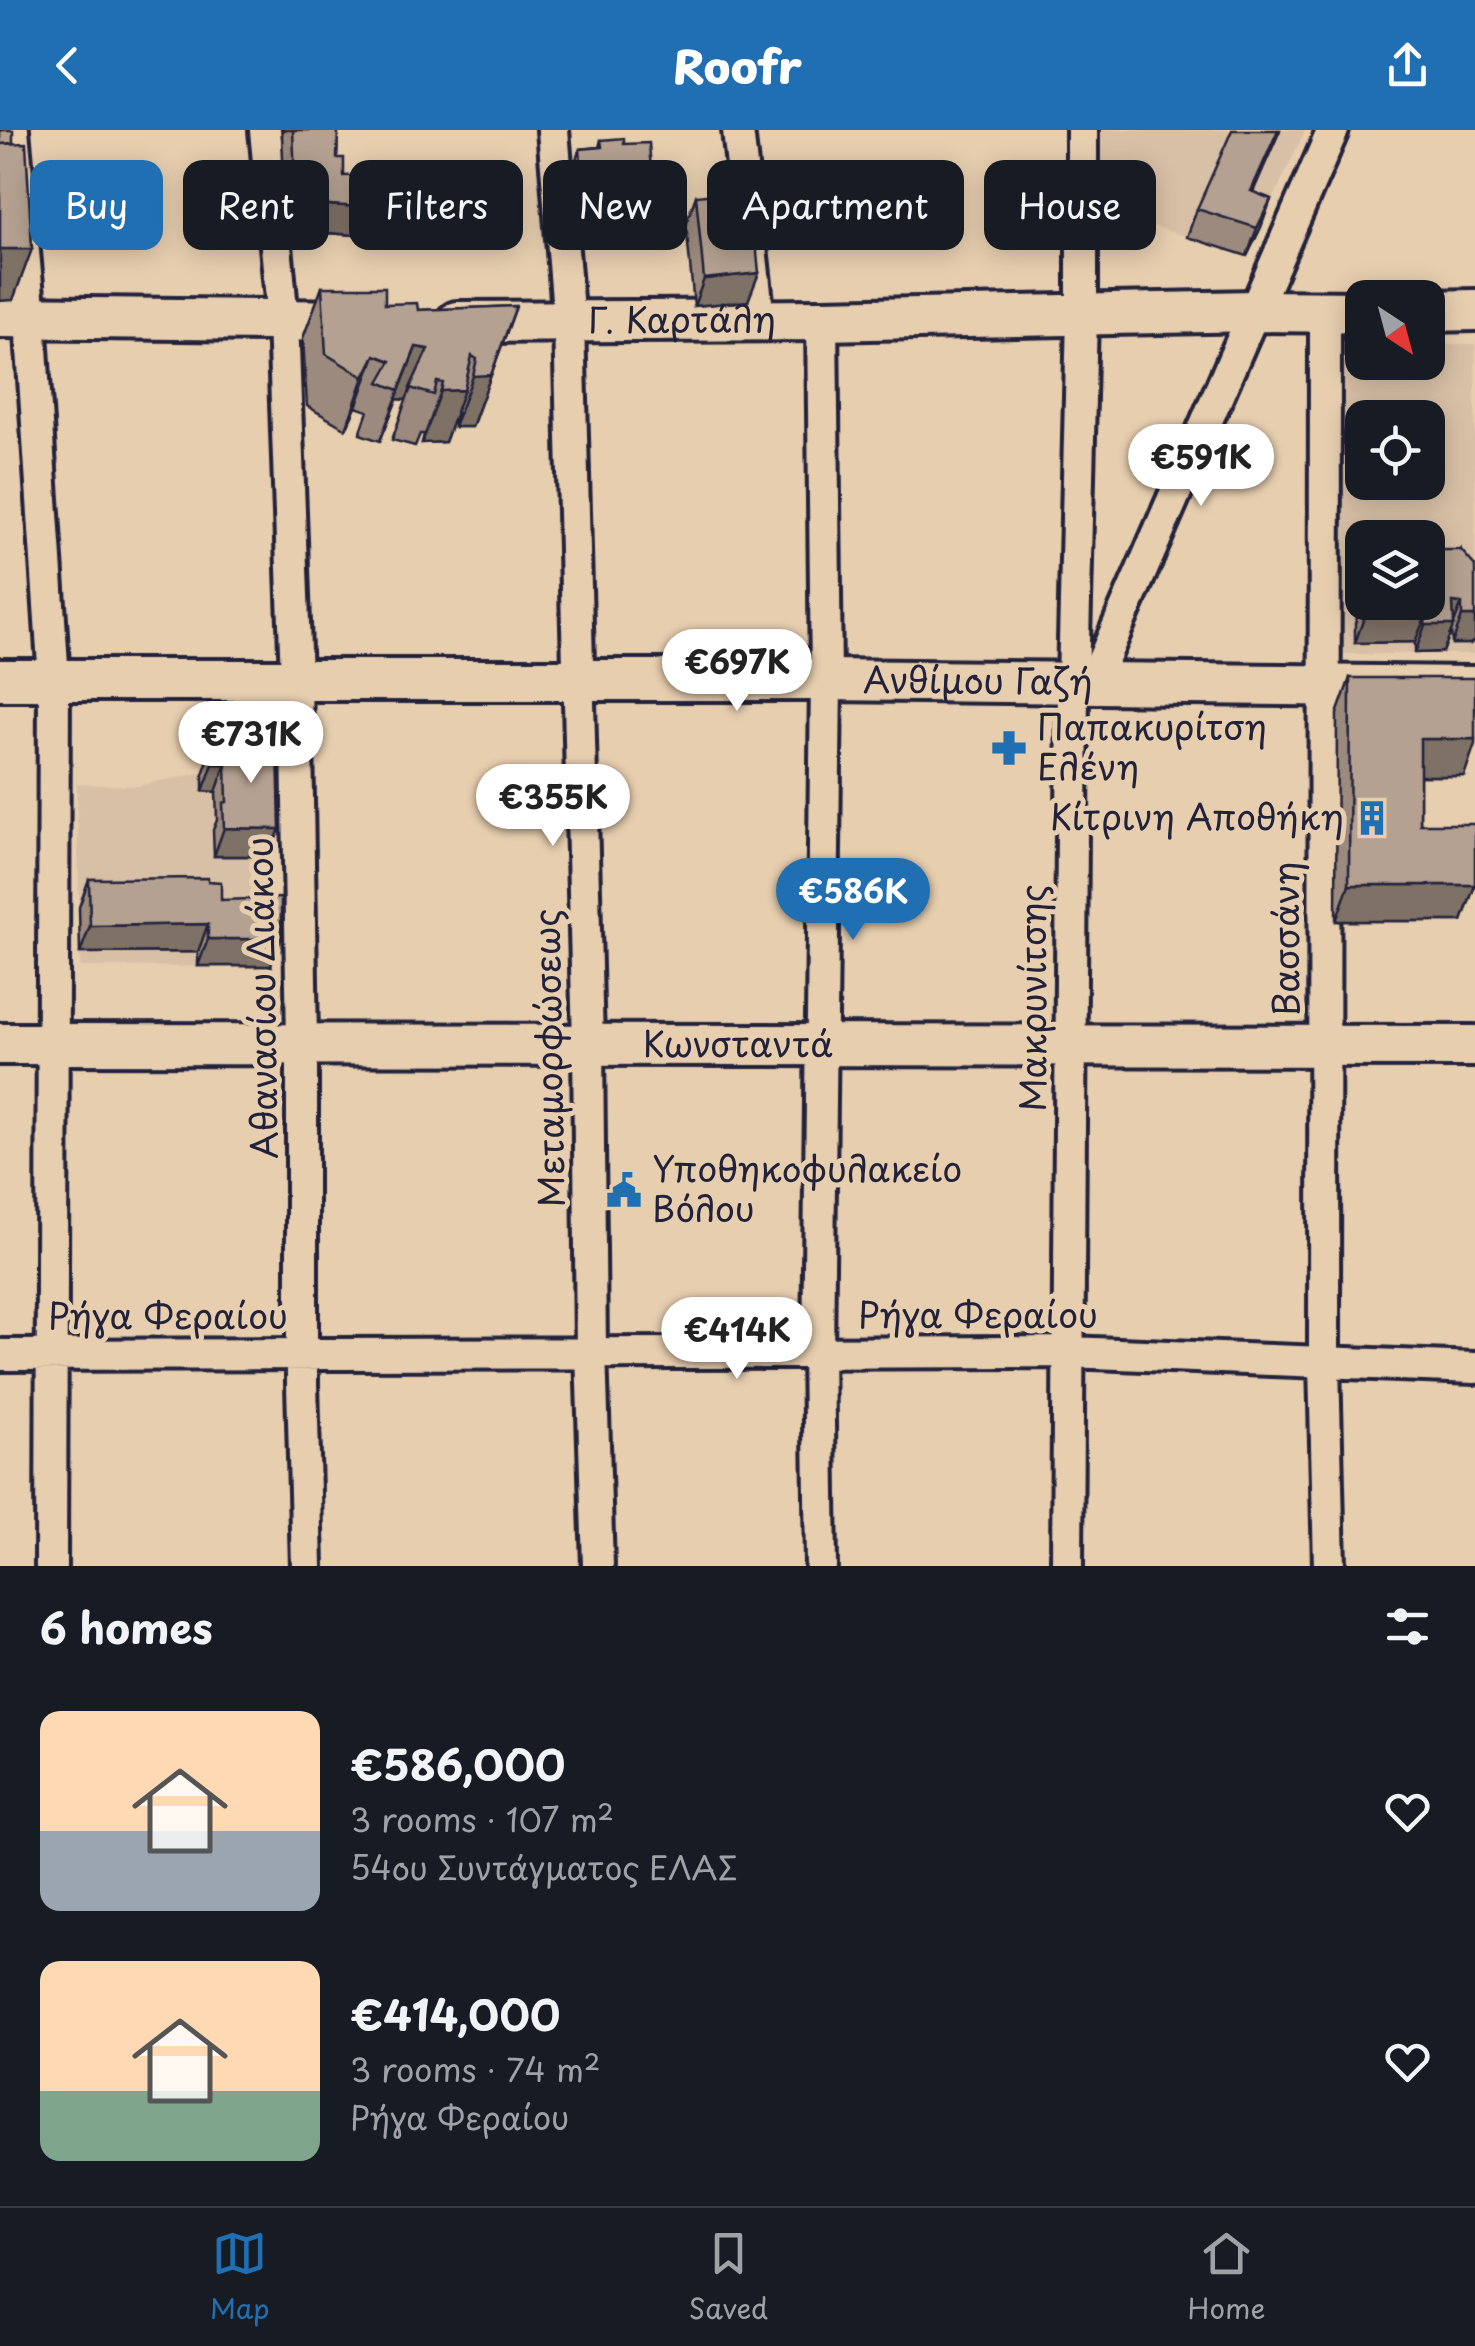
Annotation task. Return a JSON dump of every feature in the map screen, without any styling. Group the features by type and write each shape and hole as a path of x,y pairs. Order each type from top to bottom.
{"street":[{"path":"13,130 15,318 54,680 51,1566"},
{"name":"Αθανασίου Διάκου","path":"265,130 283,320 296,678 307,1566"},
{"name":"Μεταμορφώσεως","path":"553,130 569,323 598,1566"},
{"path":"738,130 759,320"},
{"name":"Μακρυνίτσης","path":"1068,1566 1072,1045 1083,682 1082,130"},
{"path":"1083,682 1333,130"},
{"path":"1445,311 1475,310"},
{"name":"Γ. Καρτάλη","path":"15,318 569,323 1344,312"},
{"name":"Βασσάνη","path":"1328,1566 1324,1363 1326,685 1344,312"},
{"path":"821,1566 818,1352 826,680 822,320"},
{"name":"Ανθίμου Γαζή","path":"0,680 826,680 1475,687"},
{"name":"Κωνσταντά","path":"0,1044 1475,1046"},
{"name":"Ρήγα Φεραίου","path":"0,1355 1068,1352 1475,1368"}],"shaded area":[{"path":"1102,130 1305,130 1247,256 1156,227 1156,160 1101,160"},
{"path":"1445,344 1475,344 1475,654 1342,654 1342,345 1345,380 1445,380"},
{"path":"199,773 268,774 271,966 80,967 77,784 136,786"}],"building":[{"path":"0,130 13,130 13,143 0,144"},
{"path":"293,130 338,130 337,158 344,158 344,176 349,176 349,206 329,205 329,160 294,160"},
{"path":"1232,130 1278,130 1251,191 1271,199 1257,228 1197,209"},
{"path":"624,138 624,144 649,143 650,160 581,160 580,149 602,147 601,140"},
{"path":"26,143 30,249 0,249 0,144"},
{"path":"707,195 707,250 757,250 759,273 704,279 696,196"},
{"path":"322,287 385,287 385,304 417,303 418,310 516,306 491,375 473,376 477,359 472,356 464,390 441,391 443,383 437,382 434,395 410,388 428,349 416,347 399,390 379,382 391,361 375,355 364,377 326,354"},
{"path":"1445,550 1461,550 1475,566 1475,616 1462,616 1462,603 1453,602 1454,625 1425,625 1426,620 1445,620"},
{"name":"Κίτρινη Αποθήκη","path":"1350,678 1475,678 1475,739 1420,739 1420,824 1475,824 1475,885 1349,885"},
{"path":"213,746 278,746 280,829 224,828 226,764 213,764"},
{"path":"208,878 221,882 221,900 281,898 281,939 208,939 208,924 90,926 89,879"}],"place":[{"name":"Παπακυρίτση Ελένη","path":"1009,748"},
{"name":"Κίτρινη Αποθήκη","path":"1372,818"},
{"name":"Υποθηκοφυλακείο Βόλου","path":"624,1190"}]}
